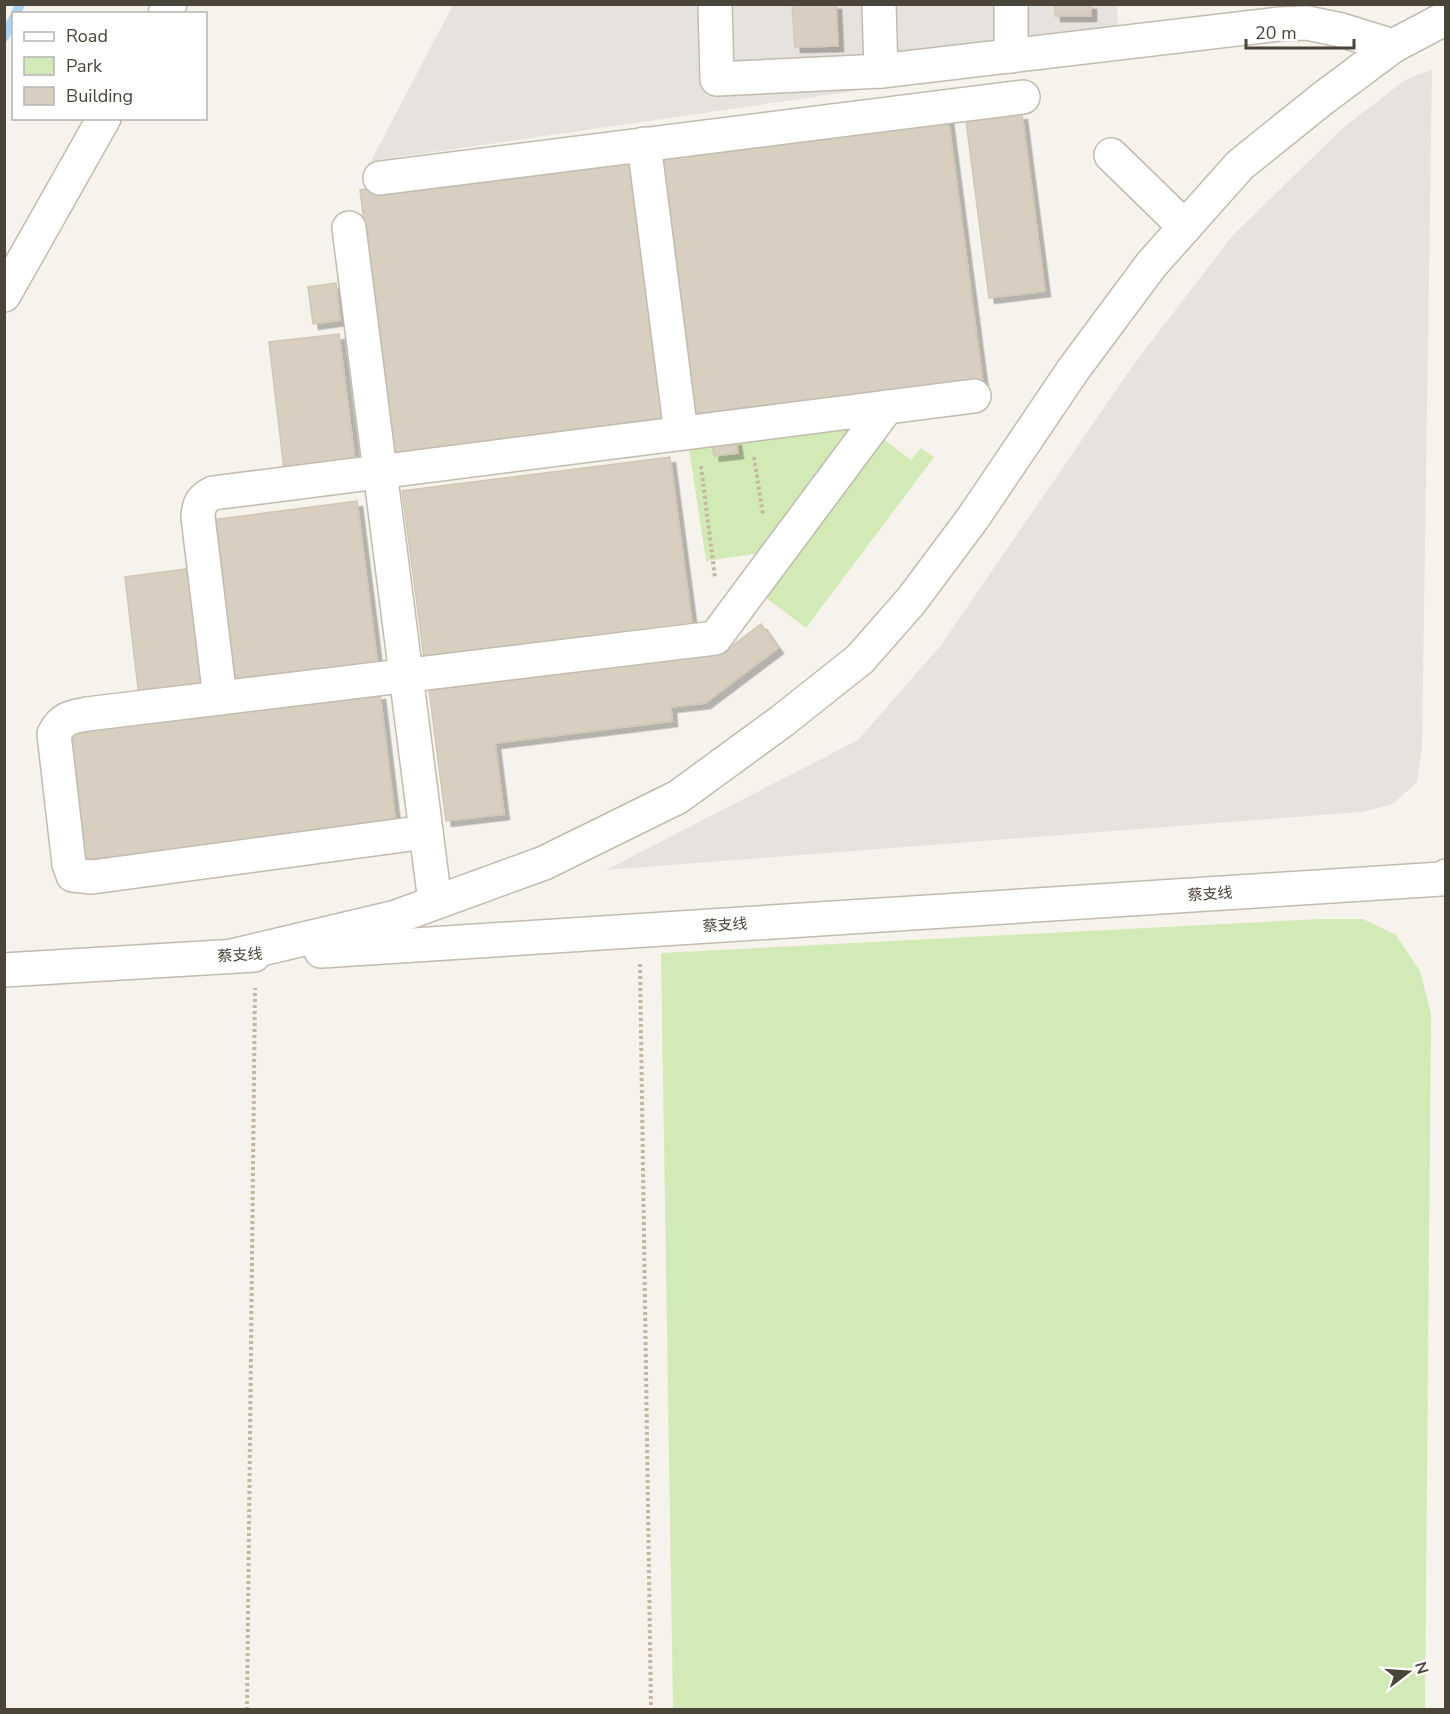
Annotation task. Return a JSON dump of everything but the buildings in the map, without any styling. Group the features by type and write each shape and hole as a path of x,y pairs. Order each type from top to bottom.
{"street":[{"path":"716,4 717,79 881,71 1279,24 1307,23 1341,30 1393,46"},
{"path":"879,4 881,71"},
{"path":"1011,4 1011,56"},
{"path":"244,955 396,917 543,863 678,797 782,721 860,659 911,601 973,518 1073,370 1151,265 1240,165 1393,46 1446,18"},
{"path":"380,178 1023,97"},
{"path":"4,295 103,120"},
{"path":"644,144 681,433"},
{"path":"1111,155 1185,227"},
{"path":"349,228 435,902"},
{"path":"220,698 198,517 199,504 206,496 213,493 974,396"},
{"path":"426,832 92,877 74,875 69,864 54,735 59,725 80,715 714,638 887,407"},
{"name":"蔡支线","path":"4,970 1441,879 1446,876"}],"path":[{"path":"749,424 770,564"},
{"path":"744,459 754,457"},
{"path":"711,464 701,466 722,628"},
{"path":"639,931 651,1710"},
{"path":"244,955 247,1710"}],"shaded area":[{"path":"453,5 1117,5 1118,53 371,161"},
{"path":"1432,69 1422,748 1417,782 1393,804 1361,812 606,870 858,740 941,645 1134,364 1233,235 1344,127 1405,80"}],"green space":[{"path":"861,422 911,460 921,448 934,457 806,628 761,594 760,553 706,561 689,448"},
{"path":"1319,919 1363,919 1396,935 1420,971 1431,1014 1425,1709 673,1709 661,953"}],"waterway":[{"path":"17,12 20,4"},
{"path":"4,37 12,22"}]}
